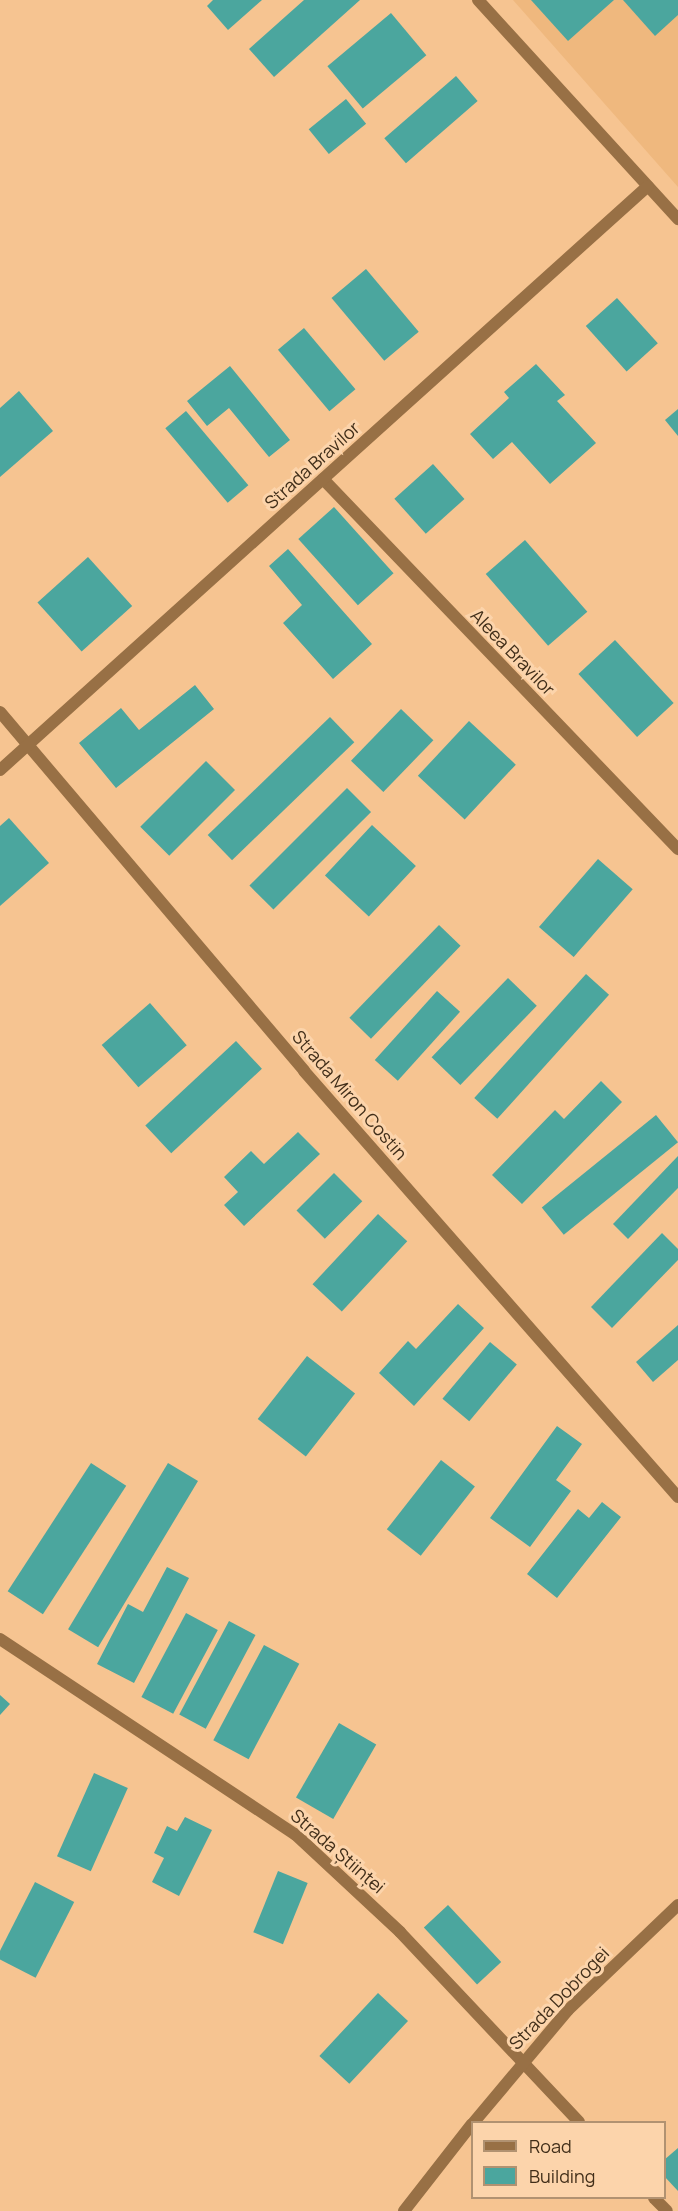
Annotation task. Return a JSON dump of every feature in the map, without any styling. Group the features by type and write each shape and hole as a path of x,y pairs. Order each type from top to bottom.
{"street":[{"path":"478,0 678,219"},
{"name":"Strada Bravilor","path":"0,770 648,186"},
{"name":"Aleea Bravilor","path":"323,479 678,849"},
{"name":"Strada Miron Costin","path":"0,712 30,744 304,1071 678,1497"},
{"name":"Strada Științei","path":"0,1639 295,1834 400,1932 578,2121"},
{"name":"Strada Dobrogei","path":"475,2121 521,2063 678,1905"},
{"name":"Strada Dobrogei","path":"404,2211 471,2126"},
{"path":"655,2199 667,2211"}],"shaded area":[{"path":"513,0 678,0 678,187"}],"building":[{"path":"213,0 262,0 228,30 207,6"},
{"path":"304,0 360,0 274,77 249,49"},
{"path":"531,0 614,0 568,41"},
{"path":"623,0 678,0 678,15 655,36"},
{"path":"391,13 426,55 363,108 327,66"},
{"path":"456,76 478,101 406,163 384,138"},
{"path":"346,99 366,124 329,154 309,129"},
{"path":"366,269 419,332 384,361 332,298"},
{"path":"617,298 658,343 627,371 586,326"},
{"path":"304,328 355,389 329,411 278,350"},
{"path":"536,364 565,395 557,401 596,443 550,484 512,442 493,459 470,434 509,398 504,392"},
{"path":"230,366 290,440 269,457 229,408 207,426 187,401"},
{"path":"19,391 53,431 0,477 0,408"},
{"path":"678,409 678,436 665,420"},
{"path":"186,411 248,485 228,503 165,428"},
{"path":"433,464 464,499 426,534 394,499"},
{"path":"334,507 394,573 358,605 298,539"},
{"path":"525,540 587,612 548,646 486,574"},
{"path":"288,549 372,644 333,679 283,623 302,605 269,566"},
{"path":"88,557 132,606 82,652 37,603"},
{"path":"615,640 674,703 637,737 578,674"},
{"path":"195,685 214,709 116,788 79,743 121,708 139,730"},
{"path":"401,709 433,740 383,792 351,761"},
{"path":"330,717 354,742 232,860 208,835"},
{"path":"469,721 516,765 465,819 418,776"},
{"path":"206,761 235,790 169,856 140,827"},
{"path":"347,788 371,812 273,910 249,886"},
{"path":"9,818 49,863 0,906 0,826"},
{"path":"372,825 416,866 369,916 325,875"},
{"path":"598,859 633,889 574,957 539,927"},
{"path":"439,925 461,946 371,1039 349,1018"},
{"path":"586,974 609,995 497,1119 474,1098"},
{"path":"508,978 537,1006 460,1085 432,1057"},
{"path":"437,991 460,1012 398,1081 375,1060"},
{"path":"150,1003 187,1045 138,1087 102,1045"},
{"path":"236,1041 262,1069 171,1153 145,1126"},
{"path":"601,1081 622,1102 522,1204 492,1175 555,1110 564,1119"},
{"path":"656,1115 678,1142 564,1235 542,1208"},
{"path":"298,1132 320,1154 244,1226 224,1205 238,1192 224,1177 251,1151 264,1164"},
{"path":"678,1156 678,1188 628,1239 613,1224"},
{"path":"334,1173 362,1201 325,1239 297,1210"},
{"path":"378,1214 407,1241 342,1311 313,1284"},
{"path":"662,1233 678,1249 678,1260 612,1328 591,1307"},
{"path":"458,1304 484,1328 414,1406 379,1373 408,1341 416,1349"},
{"path":"678,1325 678,1360 653,1382 636,1362"},
{"path":"490,1342 517,1364 469,1421 442,1399"},
{"path":"307,1356 355,1394 306,1457 258,1419"},
{"path":"557,1426 582,1444 556,1480 571,1491 530,1547 490,1518"},
{"path":"441,1460 475,1486 421,1556 387,1529"},
{"path":"91,1463 126,1486 43,1614 8,1591"},
{"path":"168,1463 198,1481 98,1647 68,1629"},
{"path":"602,1502 621,1517 557,1598 527,1574 578,1509 589,1518"},
{"path":"167,1567 189,1578 134,1683 97,1664 128,1604 143,1612"},
{"path":"186,1613 218,1630 173,1714 141,1697"},
{"path":"229,1621 255,1635 206,1729 179,1715"},
{"path":"264,1645 299,1664 249,1759 213,1740"},
{"path":"0,1695 10,1704 0,1715"},
{"path":"339,1723 376,1744 333,1819 296,1797"},
{"path":"94,1773 128,1788 91,1871 57,1856"},
{"path":"185,1817 212,1830 179,1896 152,1882 164,1858 154,1853 167,1826 177,1831"},
{"path":"278,1871 308,1883 283,1944 253,1932"},
{"path":"35,1882 74,1902 36,1978 0,1960 0,1951"},
{"path":"448,1905 501,1962 477,1985 424,1928"},
{"path":"378,1993 408,2021 349,2084 319,2056"},
{"path":"678,2148 678,2191 666,2178 666,2158"}]}
